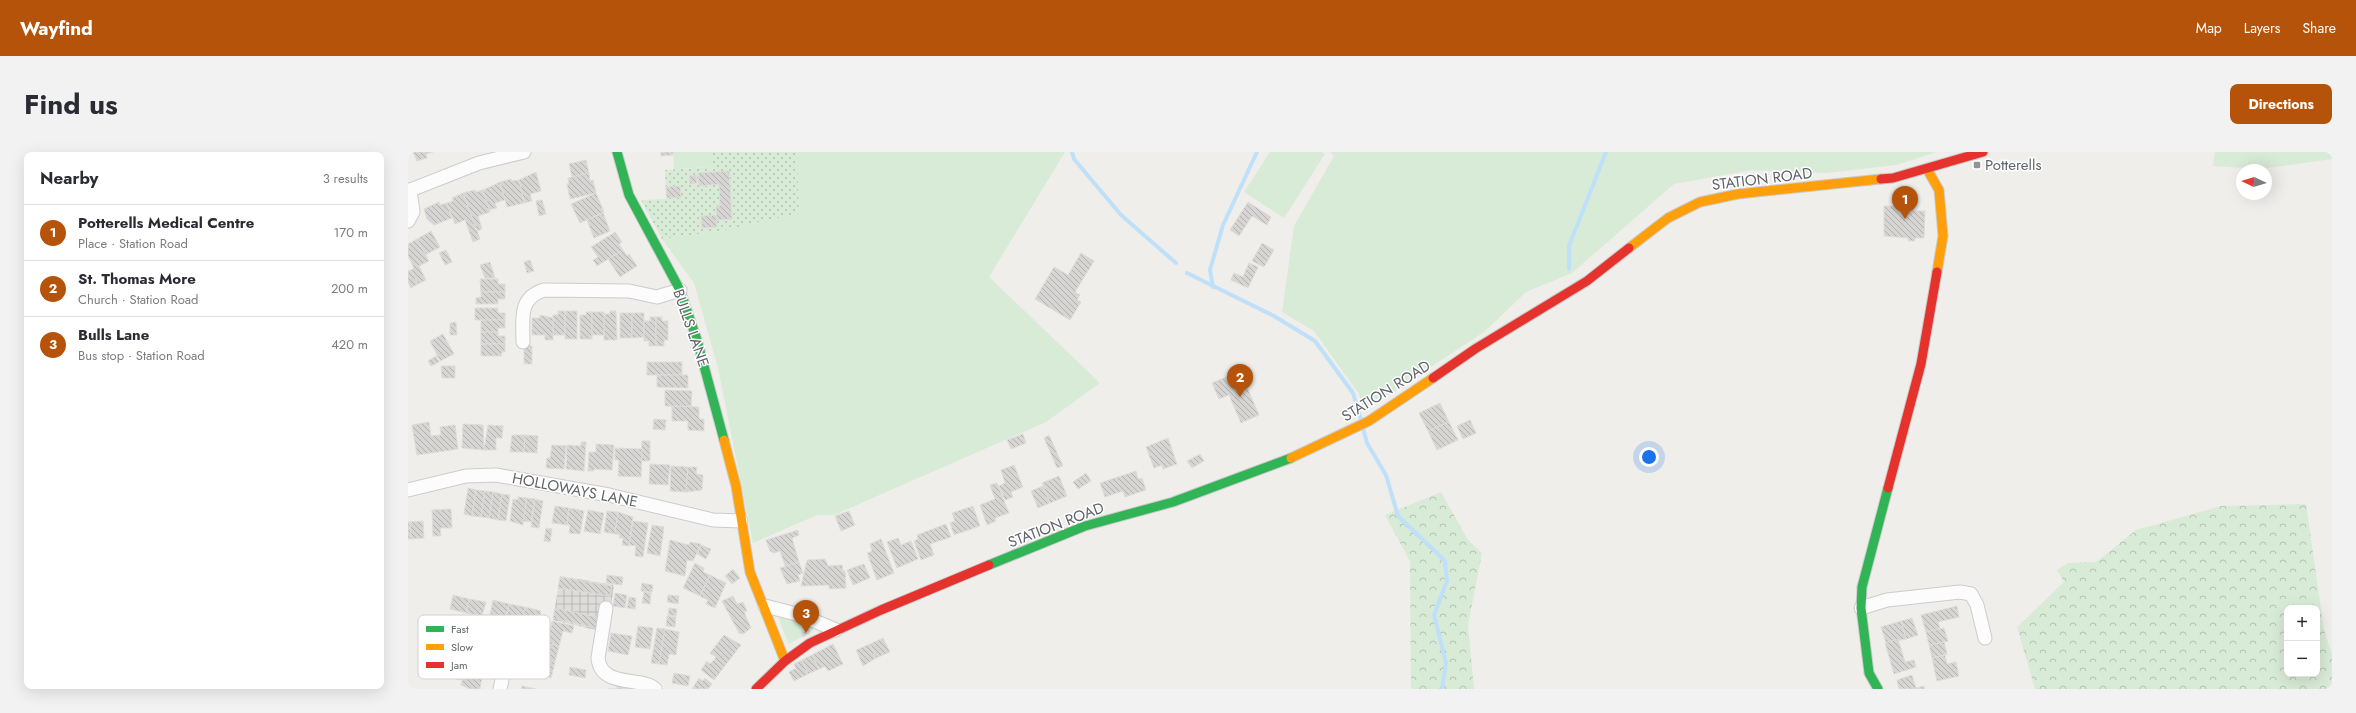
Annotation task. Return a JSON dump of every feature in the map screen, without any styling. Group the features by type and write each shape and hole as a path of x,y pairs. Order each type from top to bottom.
{"street":[{"path":"408,221 413,212 409,191 479,164 524,152"},
{"name":"BULLS LANE","path":"616,152 629,195 646,232 680,290 718,414 736,486 750,572 765,606 785,661"},
{"name":"STATION ROAD","path":"756,689 785,661 810,643 836,630 1085,526 1173,502 1300,455 1369,421 1475,349 1586,281 1668,218 1700,202 1738,194 1894,178 1983,152"},
{"path":"1878,689 1869,673 1861,608 1862,587 1921,364 1943,236 1939,190 1927,169"},
{"path":"523,342 523,311 528,299 535,293 544,290 629,292 657,297 680,290"},
{"name":"HOLLOWAYS LANE","path":"408,490 466,476 496,475 609,495 713,520 741,521"},
{"path":"1861,608 1887,600 1960,592 1971,594 1977,605 1985,638"},
{"path":"765,606 800,615 836,630"},
{"path":"606,608 598,658 599,666 605,674 611,677 655,689"},
{"path":"500,689 502,679"}],"shaded area":[{"path":"560,576 614,585 603,660 600,631 553,620"}],"green space":[{"path":"673,152 712,152 712,167 674,169"},
{"path":"712,152 797,152 799,213 720,231 662,239 641,200 666,199 665,170 712,167"},
{"path":"797,152 1065,152 989,277 1100,383 1046,422 834,515 817,515 753,543 718,368 694,283 662,239 720,231 799,213"},
{"path":"1270,152 1322,152 1325,154 1284,218 1244,192"},
{"path":"1330,152 1937,152 1896,165 1826,173 1752,170 1674,184 1572,273 1526,292 1484,332 1364,411 1359,394 1314,331 1282,312 1294,226 1334,156"},
{"path":"2215,152 2332,152 2332,159 2272,167 2272,164 2236,164 2236,167 2213,166"},
{"path":"1441,492 1468,540 1482,553 1468,625 1474,689 1411,689 1410,561 1385,515"},
{"path":"2306,504 2324,630 2332,654 2332,689 2035,689 2017,627 2064,582 2057,570 2068,563 2096,562 2136,530 2221,506"},
{"path":"780,615 813,627 813,630 810,632 808,629 801,633 803,636 789,644 779,620"}],"building":[{"path":"413,152 433,152 426,154 427,158 417,161"},
{"path":"661,152 673,152 673,155 661,156"},
{"path":"586,160 589,173 572,177 569,164"},
{"path":"729,171 732,219 717,220 716,206 720,206 719,184 699,186 698,173"},
{"path":"536,172 541,191 530,194 532,201 524,203 519,180"},
{"path":"589,173 590,181 593,180 596,193 570,199 567,184 569,183 568,178"},
{"path":"696,175 697,183 690,184 689,176"},
{"path":"511,179 512,181 519,180 524,203 507,207 500,182"},
{"path":"500,182 505,200 495,203 497,208 489,210 483,190"},
{"path":"680,186 681,197 667,198 666,187"},
{"path":"475,190 476,192 483,190 490,212 478,216 482,229 477,231 463,193"},
{"path":"463,193 480,239 473,242 465,220 455,224 447,203 453,201 452,198"},
{"path":"596,193 604,212 580,223 571,204"},
{"path":"542,200 546,214 539,216 536,201"},
{"path":"439,202 440,205 447,203 452,218 434,225 427,219 424,209"},
{"path":"1248,202 1271,217 1267,225 1252,216 1239,236 1230,230"},
{"path":"1884,206 1913,206 1913,211 1925,211 1924,238 1915,238 1915,241 1908,241 1908,238 1884,236"},
{"path":"603,213 610,231 594,238 587,220"},
{"path":"716,215 717,227 702,228 701,216"},
{"path":"431,231 440,247 425,255 417,239"},
{"path":"615,232 622,242 619,244 623,250 597,266 593,260 598,257 591,247"},
{"path":"417,239 429,261 419,266 426,280 418,284 411,270 414,268 408,256 408,244"},
{"path":"1262,243 1274,250 1264,267 1252,261"},
{"path":"446,250 452,262 445,265 439,253"},
{"path":"623,250 627,256 629,254 637,266 620,277 608,259"},
{"path":"1081,253 1094,261 1075,292 1080,295 1077,300 1081,302 1070,320 1035,299 1054,267 1068,275"},
{"path":"530,260 534,271 527,273 524,262"},
{"path":"490,262 495,278 485,278 480,265"},
{"path":"1249,263 1258,267 1248,288 1231,280 1234,273 1243,277"},
{"path":"411,270 418,284 411,288 408,282 408,271"},
{"path":"480,279 498,279 498,284 505,284 505,292 481,292"},
{"path":"481,292 505,292 505,299 498,299 498,304 476,304 476,298 481,297"},
{"path":"475,308 498,308 498,313 505,313 505,320 475,320"},
{"path":"558,311 565,311 565,335 553,335 553,315 558,315"},
{"path":"565,311 577,311 577,339 565,339"},
{"path":"610,311 616,311 617,340 604,340 604,314 610,314"},
{"path":"586,312 592,312 592,339 580,339 580,315 586,315"},
{"path":"592,312 604,312 604,335 592,335"},
{"path":"620,313 632,313 632,338 620,338"},
{"path":"632,313 644,313 644,337 632,338"},
{"path":"540,315 553,318 553,340 545,340 545,335 532,335 532,318 540,318"},
{"path":"650,317 656,317 656,346 649,346 649,341 644,341 644,321 650,321"},
{"path":"656,317 662,317 662,321 668,321 668,340 664,340 664,346 656,346"},
{"path":"481,320 505,320 505,328 498,328 498,332 481,332"},
{"path":"456,322 457,335 450,335 450,323"},
{"path":"481,332 498,332 498,336 505,336 505,344 481,344"},
{"path":"443,334 454,354 440,361 430,341"},
{"path":"481,344 505,344 505,352 502,352 501,356 481,356"},
{"path":"524,346 532,346 532,364 524,364"},
{"path":"436,356 439,362 431,366 428,361"},
{"path":"647,362 682,362 682,375 647,375"},
{"path":"441,366 455,366 455,378 442,378"},
{"path":"1240,371 1259,415 1241,423 1229,395 1219,399 1212,383"},
{"path":"657,375 688,375 688,388 657,387"},
{"path":"665,390 692,391 691,407 665,406"},
{"path":"1440,403 1449,422 1428,431 1419,413"},
{"path":"672,406 699,407 699,419 704,419 704,431 688,430 688,421 672,421"},
{"path":"654,419 666,420 665,430 653,429"},
{"path":"1470,420 1476,433 1463,439 1457,426"},
{"path":"429,422 431,436 441,435 440,427 455,425 458,449 417,455 412,425"},
{"path":"1449,422 1458,440 1437,450 1428,431"},
{"path":"463,424 483,425 484,450 462,448"},
{"path":"488,425 503,426 502,438 496,438 496,450 484,450"},
{"path":"1023,434 1026,443 1011,449 1007,440"},
{"path":"512,435 525,435 524,452 510,452"},
{"path":"525,435 538,436 537,453 524,452"},
{"path":"1049,435 1063,466 1057,468 1044,438"},
{"path":"1168,438 1177,464 1163,469 1162,465 1154,468 1146,447"},
{"path":"642,441 650,441 650,461 641,461"},
{"path":"581,442 586,442 584,471 566,469 567,445 581,446"},
{"path":"596,444 614,445 612,470 594,469 594,471 588,471 589,452 596,452"},
{"path":"552,445 566,446 564,469 546,468 547,458 550,458"},
{"path":"615,448 642,449 641,477 618,476 619,460 615,460"},
{"path":"1200,454 1204,461 1192,468 1187,461"},
{"path":"650,464 670,465 668,485 649,484"},
{"path":"1014,465 1023,487 1011,492 1013,497 1005,500 999,486 1005,483 1001,470"},
{"path":"671,466 688,467 686,492 670,491"},
{"path":"688,467 697,467 696,474 703,475 702,490 686,492"},
{"path":"1136,471 1138,479 1142,478 1146,490 1125,497 1123,491 1105,497 1100,483"},
{"path":"1086,473 1091,481 1078,489 1073,482"},
{"path":"1059,476 1067,496 1050,503 1042,483"},
{"path":"997,483 1009,513 995,518 996,521 987,525 980,505 995,499 990,485"},
{"path":"1043,486 1050,503 1038,508 1031,491"},
{"path":"468,488 476,490 472,516 464,514"},
{"path":"476,490 485,491 481,517 472,516"},
{"path":"485,491 493,492 489,518 481,517"},
{"path":"493,492 502,494 498,520 489,518"},
{"path":"502,494 510,495 506,521 498,520"},
{"path":"518,497 527,498 523,525 510,521 513,499 518,500"},
{"path":"527,498 535,499 531,522 523,521"},
{"path":"535,499 543,501 539,528 531,527"},
{"path":"555,506 569,508 567,525 552,523"},
{"path":"973,506 980,526 954,535 950,523 955,521 952,513"},
{"path":"569,508 584,511 580,534 569,533 570,525 567,525"},
{"path":"451,509 452,528 440,528 441,536 433,536 432,510"},
{"path":"588,510 604,513 600,534 584,531"},
{"path":"607,511 618,512 615,534 604,532"},
{"path":"849,511 855,525 841,531 835,516"},
{"path":"618,512 633,517 629,546 622,545 623,538 619,538 620,535 615,534"},
{"path":"423,521 424,538 411,539 410,522"},
{"path":"633,521 648,523 643,557 635,556 636,546 629,545"},
{"path":"408,522 410,522 411,539 408,539"},
{"path":"946,524 951,537 930,544 934,555 921,560 914,541 918,539 917,535"},
{"path":"652,525 664,527 660,556 647,553"},
{"path":"546,528 552,529 550,542 544,541"},
{"path":"798,530 799,535 792,538 799,562 785,566 780,551 774,553 770,551 766,540"},
{"path":"898,538 901,545 911,541 918,559 897,568 887,542"},
{"path":"881,539 894,573 877,580 867,553 872,551 870,544"},
{"path":"670,540 689,545 690,542 701,544 693,561 687,560 685,576 665,571"},
{"path":"701,545 711,549 706,559 697,554"},
{"path":"825,559 828,566 842,565 843,571 845,571 846,588 829,589 829,585 801,586 807,560"},
{"path":"799,562 803,573 798,575 800,581 787,584 780,568"},
{"path":"695,563 704,568 703,572 710,575 700,596 683,588"},
{"path":"864,564 870,578 853,585 847,570"},
{"path":"733,569 740,578 732,584 725,576"},
{"path":"607,575 623,577 622,585 606,583"},
{"path":"710,575 726,583 715,608 706,604 708,600 700,596"},
{"path":"560,577 612,586 610,596 558,588"},
{"path":"642,583 653,585 652,592 641,591"},
{"path":"644,592 651,593 650,604 642,603"},
{"path":"615,593 627,595 625,608 613,606"},
{"path":"453,595 469,599 466,613 450,609"},
{"path":"668,595 679,596 678,604 667,602"},
{"path":"733,596 737,604 743,602 747,611 744,612 751,628 743,634 739,633 722,601"},
{"path":"629,597 636,598 635,609 627,608"},
{"path":"469,599 486,602 482,615 466,613"},
{"path":"493,600 509,604 507,615 490,614"},
{"path":"509,604 525,607 523,615 507,615"},
{"path":"1957,606 1959,617 1938,622 1940,629 1926,632 1921,615"},
{"path":"525,607 541,611 540,615 523,615"},
{"path":"555,608 601,618 599,629 553,618"},
{"path":"669,608 677,609 676,616 668,615"},
{"path":"667,616 676,617 675,627 666,626"},
{"path":"1912,618 1918,635 1906,639 1901,621"},
{"path":"552,621 574,626 572,633 563,631 559,646 550,644"},
{"path":"1901,621 1906,639 1886,643 1881,627"},
{"path":"638,626 653,628 650,649 635,647"},
{"path":"657,628 665,629 659,664 651,663"},
{"path":"1944,628 1948,641 1929,645 1926,632"},
{"path":"665,629 679,632 676,655 669,654 667,665 659,664"},
{"path":"808,629 810,632 803,637 801,633"},
{"path":"611,633 632,636 628,655 608,651"},
{"path":"724,635 741,645 724,667 714,660 716,657 710,653"},
{"path":"883,638 890,652 876,658 870,644"},
{"path":"1898,639 1905,662 1914,660 1916,667 1894,674 1885,643"},
{"path":"1944,642 1947,654 1932,658 1929,645"},
{"path":"550,644 559,646 555,662 550,661"},
{"path":"833,644 843,664 828,671 825,666 819,669 812,655"},
{"path":"870,644 876,658 863,666 856,650"},
{"path":"812,655 819,669 808,674 802,660"},
{"path":"1945,655 1947,664 1956,662 1959,676 1937,681 1932,658"},
{"path":"714,660 724,667 714,680 701,670 707,661 710,664"},
{"path":"802,660 808,674 794,681 789,672 796,668 794,664"},
{"path":"550,661 555,662 550,678"},
{"path":"570,667 586,670 585,678 569,675"},
{"path":"674,673 690,676 688,686 672,683"},
{"path":"1912,675 1916,688 1924,686 1925,689 1899,689 1897,680"},
{"path":"699,678 703,681 705,678 712,684 708,689 692,689"},
{"path":"462,679 482,679 480,689 470,689 461,685"},
{"path":"522,686 536,689 521,689"},
{"path":"617,687 630,689 617,689"}],"waterway":[{"path":"1072,152 1074,159 1121,215 1176,263"},
{"path":"1213,287 1210,270 1223,225 1257,152"},
{"path":"1569,269 1569,246 1606,152"},
{"path":"1187,273 1274,316 1315,341 1353,393 1361,420"},
{"path":"1363,428 1367,443 1386,475 1398,516 1445,561 1447,581 1434,615 1446,663 1442,689"}],"traffic: fast":[{"path":"617,152 629,195 680,290 697,340 724,440"},
{"path":"989,565 1085,526 1173,502 1291,458"},
{"path":"1878,689 1869,673 1861,608 1862,587 1888,488"}],"traffic: slow":[{"path":"1927,169 1939,190 1943,236 1937,272"},
{"path":"1629,248 1668,218 1700,202 1738,194 1881,179"},
{"path":"1291,458 1369,421 1433,378"},
{"path":"724,440 736,486 750,572 785,661"}],"traffic: jam":[{"path":"1881,179 1893,178 1983,152"},
{"path":"1433,378 1475,349 1587,281 1629,248"},
{"path":"1888,488 1921,364 1937,272"},
{"path":"756,689 785,661 810,643 881,610 989,565"}],"place":[{"name":"Potterells","path":"1977,165"},
{"name":"Potterells Medical Centre","path":"1905,219"},
{"name":"St. Thomas More","path":"1240,397"},
{"name":"Bulls Lane","path":"806,633"}]}
